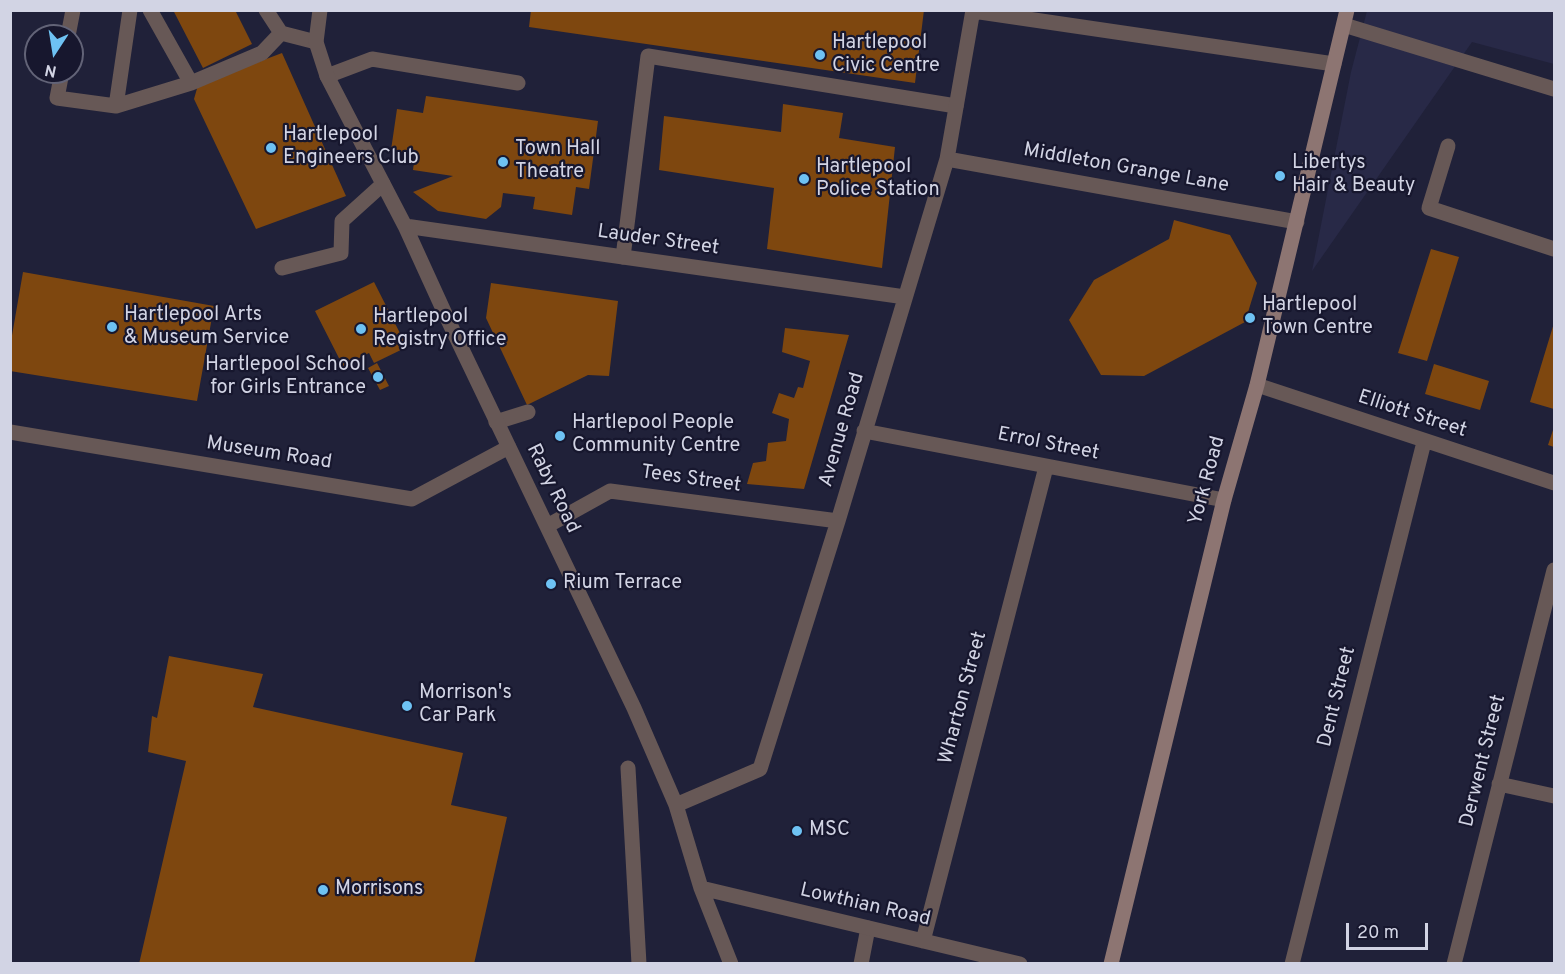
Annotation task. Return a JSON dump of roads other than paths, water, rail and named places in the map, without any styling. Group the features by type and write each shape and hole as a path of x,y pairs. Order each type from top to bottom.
{"main road":[{"name":"York Road","path":"1111,963 1224,500 1257,385 1345,17"}],"street":[{"path":"116,106 130,10"},
{"path":"150,10 191,83"},
{"path":"266,10 281,33 316,42 320,10"},
{"path":"973,11 1334,64"},
{"name":"Avenue Road","path":"676,805 760,769 838,522 947,159 973,11"},
{"path":"1345,17 1554,89"},
{"path":"60,84 57,98 116,106 191,83 262,53 281,33"},
{"name":"Raby Road","path":"316,42 327,76 405,226 496,422 634,708 676,805 700,888 731,963"},
{"path":"623,257 648,56 956,106"},
{"path":"327,76 372,59 518,82"},
{"path":"1448,146 1429,208 1554,249"},
{"name":"Middleton Grange Lane","path":"947,159 1297,222"},
{"path":"282,268 341,253 342,221 383,184"},
{"name":"Lauder Street","path":"405,226 905,297"},
{"name":"Elliott Street","path":"1257,385 1424,442 1554,483"},
{"path":"496,422 528,412"},
{"name":"Errol Street","path":"864,431 1224,500"},
{"name":"Museum Road","path":"10,432 412,499 509,447"},
{"name":"Dent Street","path":"1292,963 1424,442"},
{"name":"Wharton Street","path":"923,941 1046,466"},
{"name":"Tees Street","path":"547,526 610,491 838,522"},
{"name":"Derwent Street","path":"1454,963 1554,570"},
{"path":"628,768 639,963"},
{"path":"1499,784 1554,796"},
{"name":"Lowthian Road","path":"700,888 1020,963"},
{"path":"861,963 868,928"}],"place":[{"name":"Hartlepool Civic Centre","path":"820,55"},
{"name":"Hartlepool Engineers Club","path":"271,148"},
{"name":"Town Hall Theatre","path":"503,162"},
{"name":"Libertys Hair & Beauty","path":"1280,176"},
{"name":"Hartlepool Police Station","path":"804,179"},
{"name":"Hartlepool Town Centre","path":"1250,318"},
{"name":"Hartlepool Arts & Museum Service","path":"112,327"},
{"name":"Hartlepool Registry Office","path":"361,329"},
{"name":"Hartlepool School for Girls Entrance","path":"378,377"},
{"name":"Hartlepool People Community Centre","path":"560,436"},
{"name":"Rium Terrace","path":"551,584"},
{"name":"Morrison's Car Park","path":"407,706"},
{"name":"MSC","path":"797,831"},
{"name":"Morrisons","path":"323,890"}]}
